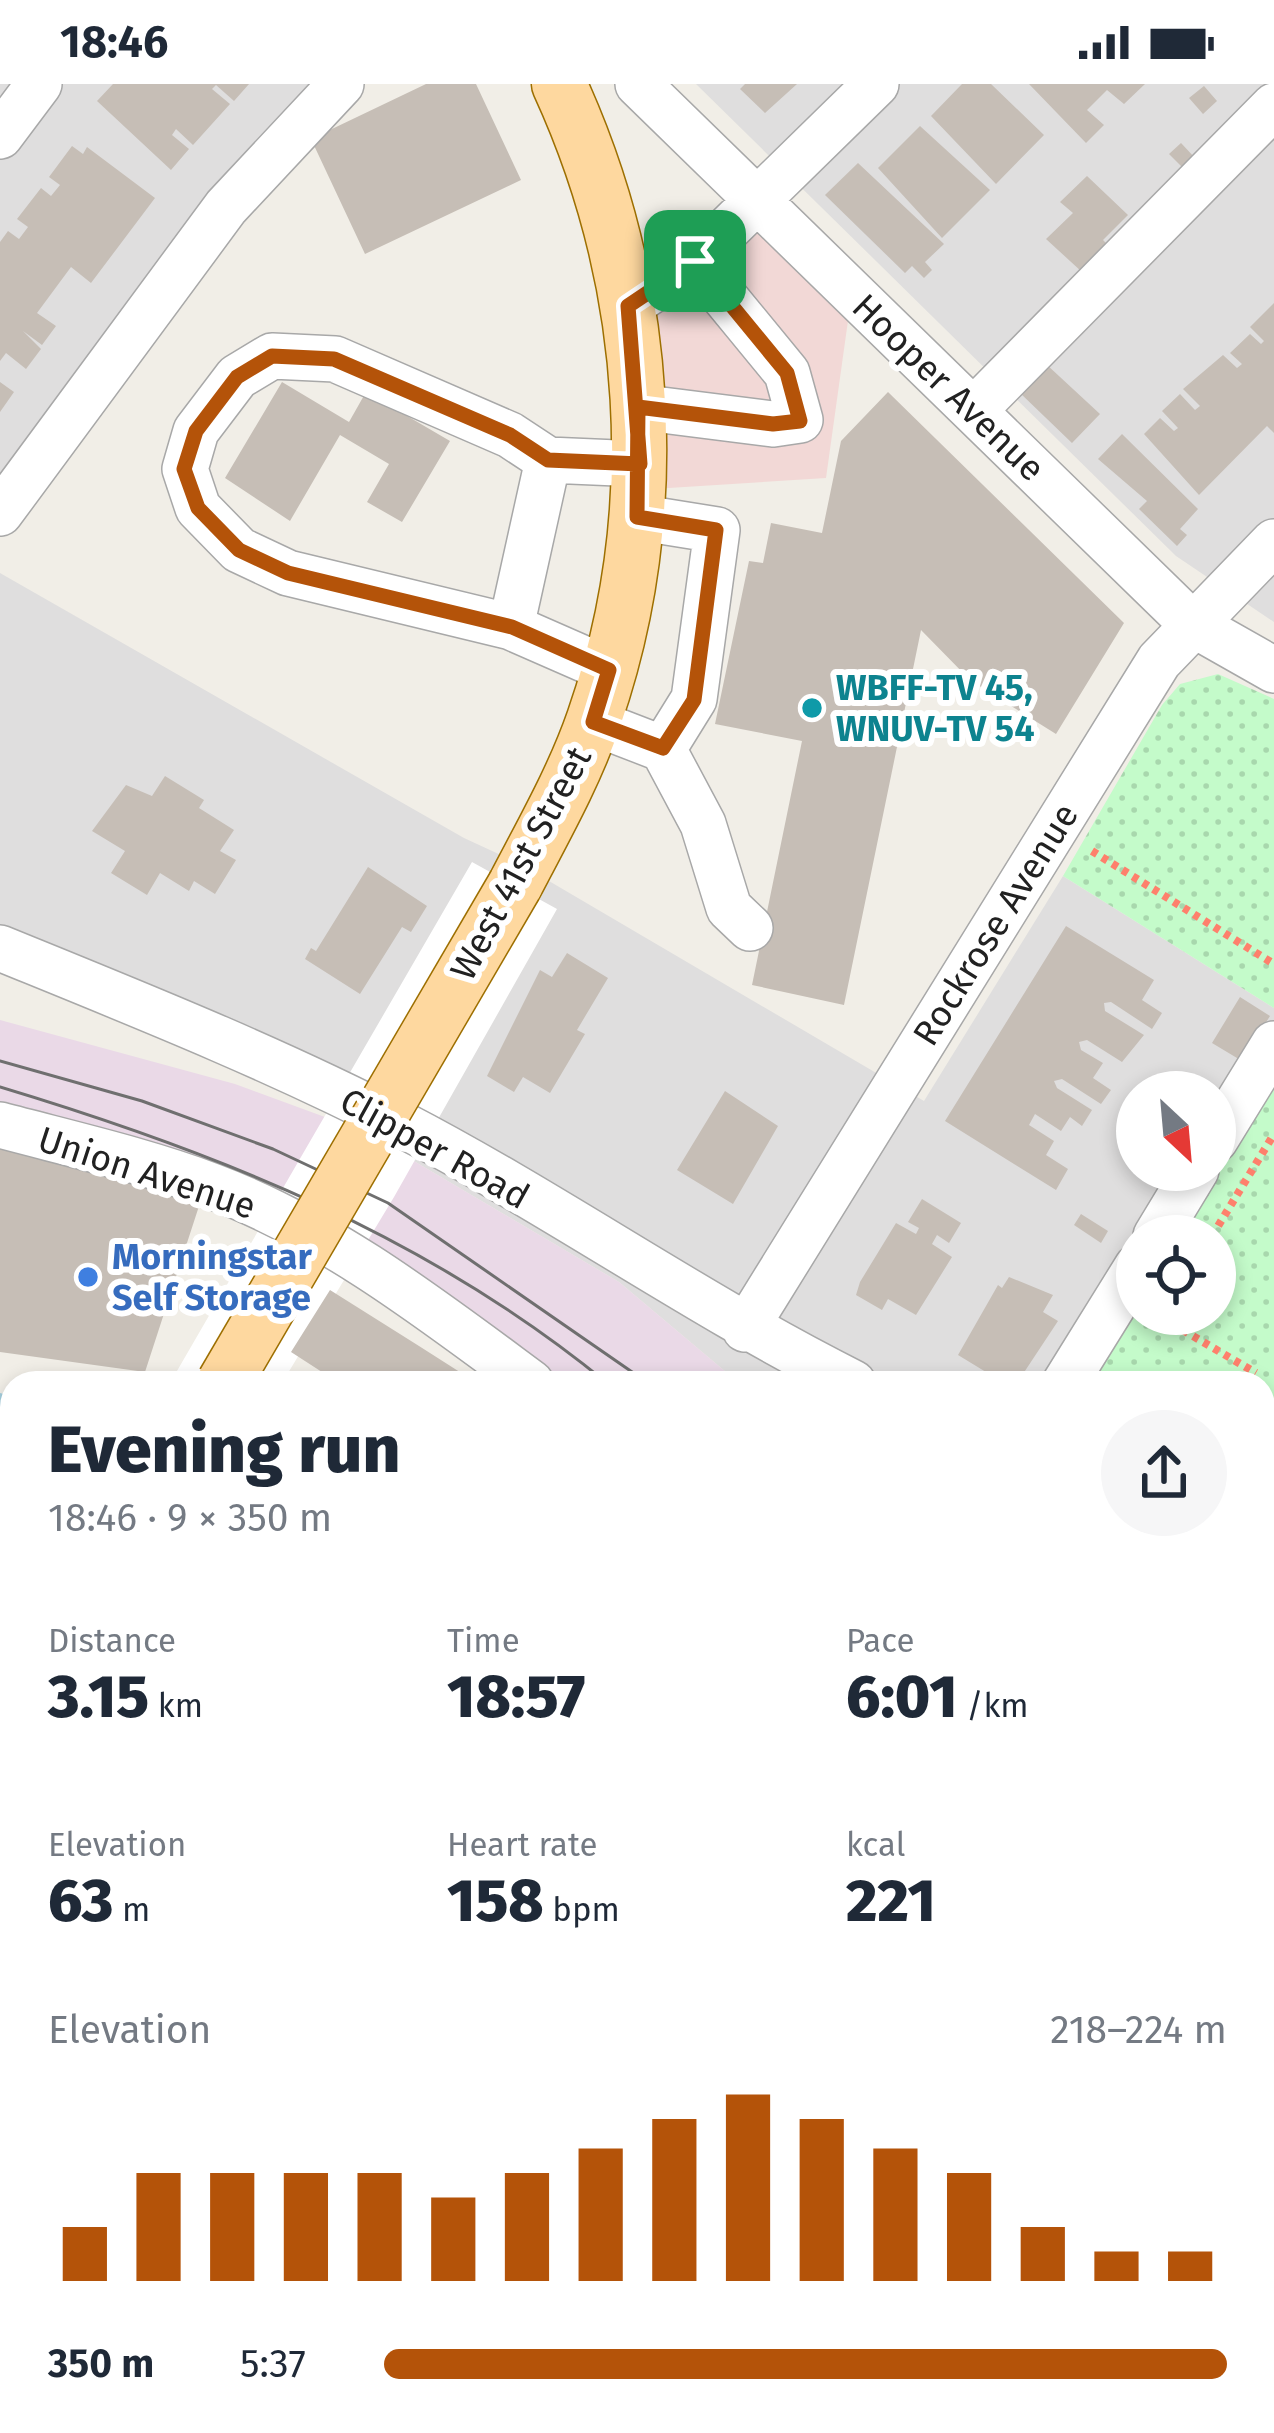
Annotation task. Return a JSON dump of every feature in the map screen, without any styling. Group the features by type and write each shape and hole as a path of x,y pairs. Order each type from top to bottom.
{"main road":[{"name":"West 41st Street","path":"231,1371 515,885 593,722 609,670 637,517 638,407 628,306 603,199 559,84"}],"street":[{"path":"0,136 39,84"},
{"path":"0,514 226,207 340,84"},
{"name":"Hooper Avenue","path":"638,84 1191,623 1274,670"},
{"path":"628,306 695,261 876,84"},
{"path":"974,410 1274,106"},
{"path":"638,407 773,424 800,421 787,373 695,261"},
{"path":"609,670 512,627 288,573 239,550 198,508 184,469 196,431 237,377 272,356 334,359 510,435 548,460 640,464"},
{"path":"512,627 548,460"},
{"path":"637,517 716,530 694,700 663,748"},
{"name":"Rockrose Avenue","path":"745,1329 1159,661 1274,542"},
{"path":"593,722 663,748 703,824 730,908 750,928"},
{"name":"Clipper Road","path":"0,948 274,1063 405,1126 745,1329 829,1371"},
{"path":"1236,1106 1274,1044"},
{"name":"Union Avenue","path":"0,1125 143,1163 277,1215 351,1256 514,1371"},
{"path":"1073,1371 1116,1301"}],"path":[{"path":"1055,828 1274,964"},
{"path":"1225,1215 1274,1134"},
{"path":"1191,1335 1253,1371"}],"shaded area":[{"path":"0,84 339,84 0,512"},
{"path":"696,84 1274,84 1274,622 1176,556"},
{"path":"755,196 852,292 826,478 637,490 630,305"},
{"path":"0,573 464,838 520,864 924,1101 1063,876 1274,1008 1274,1036 1236,1099 1236,1071 1116,1071 1116,1191 1180,1191 1166,1215 1116,1215 1116,1298 1072,1371 725,1371 619,1282 363,1131 0,941"},
{"path":"0,1020 235,1084 363,1131 619,1282 725,1371 547,1371 411,1268 110,1131 0,1102"}],"green space":[{"path":"1218,674 1274,699 1274,1008 1063,876 1162,705 1180,684"},
{"path":"1274,1036 1274,1371 1072,1371 1116,1299 1116,1335 1236,1335 1236,1215 1167,1215 1181,1191 1236,1191 1236,1099"}],"pier":[{"path":"472,862 557,909 289,1371 177,1371"}],"building":[{"path":"113,84 249,84 234,101 216,85 212,89 230,104 193,145 176,129 172,135 189,149 171,170 97,101"},
{"path":"426,84 476,84 521,180 365,254 311,139"},
{"path":"745,84 797,84 765,113 740,89"},
{"path":"962,84 991,84 1044,135 996,184 931,116"},
{"path":"1029,84 1145,84 1124,104 1107,90 1087,110 1104,125 1086,143"},
{"path":"1204,86 1217,101 1203,114 1189,98"},
{"path":"920,126 990,190 942,238 878,168"},
{"path":"1181,143 1196,159 1185,170 1169,154"},
{"path":"72,146 83,154 87,147 155,198 91,283 71,267 37,313 56,326 42,345 23,331 41,349 26,369 6,353 0,361 0,242 8,231 19,239 28,227 17,219 41,188 51,196 60,185 49,177"},
{"path":"858,163 944,244 925,262 932,270 924,278 912,266 905,273 825,195"},
{"path":"1087,176 1128,215 1103,240 1109,246 1082,272 1046,239 1073,213 1060,202"},
{"path":"1274,303 1274,433 1267,426 1199,495 1144,434 1160,418 1174,431 1178,428 1162,411 1180,394 1195,410 1200,406 1183,389 1223,355 1237,368 1242,364 1230,353 1250,334 1261,344 1264,341 1250,327"},
{"path":"1046,364 1100,414 1072,443 1019,392"},
{"path":"0,382 14,392 0,412"},
{"path":"282,382 349,422 366,392 450,441 402,522 367,502 389,464 340,435 290,521 225,478"},
{"name":"WBFF-TV 45, WNUV-TV 54","path":"888,392 1124,623 1056,734 970,680 921,630 844,1005 752,985 802,741 715,724 749,561 763,563 771,523 822,533 841,441"},
{"path":"1122,434 1198,509 1180,529 1187,535 1177,546 1139,509 1147,501 1098,459"},
{"path":"165,776 204,800 199,808 234,830 220,851 236,860 215,894 194,881 189,891 160,873 147,895 111,873 125,851 92,831 126,785 152,796"},
{"path":"368,867 427,906 411,932 402,927 360,994 305,959 311,948 316,951"},
{"path":"1066,926 1154,980 1142,1000 1162,1013 1152,1029 1111,1002 1104,1003 1105,1011 1144,1035 1122,1062 1087,1040 1079,1042 1081,1050 1103,1063 1093,1078 1111,1090 1101,1104 1062,1079 1054,1081 1057,1088 1092,1110 1082,1126 1070,1117 1061,1131 1035,1114 1029,1125 1054,1141 1046,1155 1068,1169 1056,1190 945,1121"},
{"path":"567,953 608,978 577,1030 585,1034 550,1093 523,1077 514,1092 487,1076 540,970 552,977"},
{"path":"1240,997 1270,1016 1242,1061 1212,1043"},
{"path":"725,1091 778,1126 733,1204 677,1170"},
{"name":"Morningstar Self Storage","path":"0,1143 200,1203 145,1371 0,1352"},
{"path":"922,1199 961,1223 949,1243 937,1235 932,1244 952,1257 916,1315 888,1299 882,1310 856,1295 860,1282 896,1223 916,1234 919,1228 908,1222"},
{"path":"1081,1214 1108,1231 1101,1243 1074,1225"},
{"path":"1009,1277 1053,1295 1043,1312 1058,1321 1025,1371 984,1371 958,1355 998,1285 1002,1288"},
{"path":"330,1290 458,1371 320,1371 291,1352"}],"tram line":[{"path":"0,1061 142,1101 273,1149 388,1203 631,1371"},
{"path":"0,1087 162,1140 318,1205 467,1284 591,1371"}],"place":[{"name":"WBFF-TV 45, WNUV-TV 54","path":"812,708"},
{"name":"Morningstar Self Storage","path":"88,1277"}],"route":[{"path":"695,261 628,306 640,464 548,460 510,435 334,359 272,356 237,377 196,431 184,469 198,508 239,550 288,573 512,627 609,670 593,722 663,748 694,700 715,569 716,530 637,517 640,464 638,407 773,424 800,421 797,396 787,373 695,261"}]}
